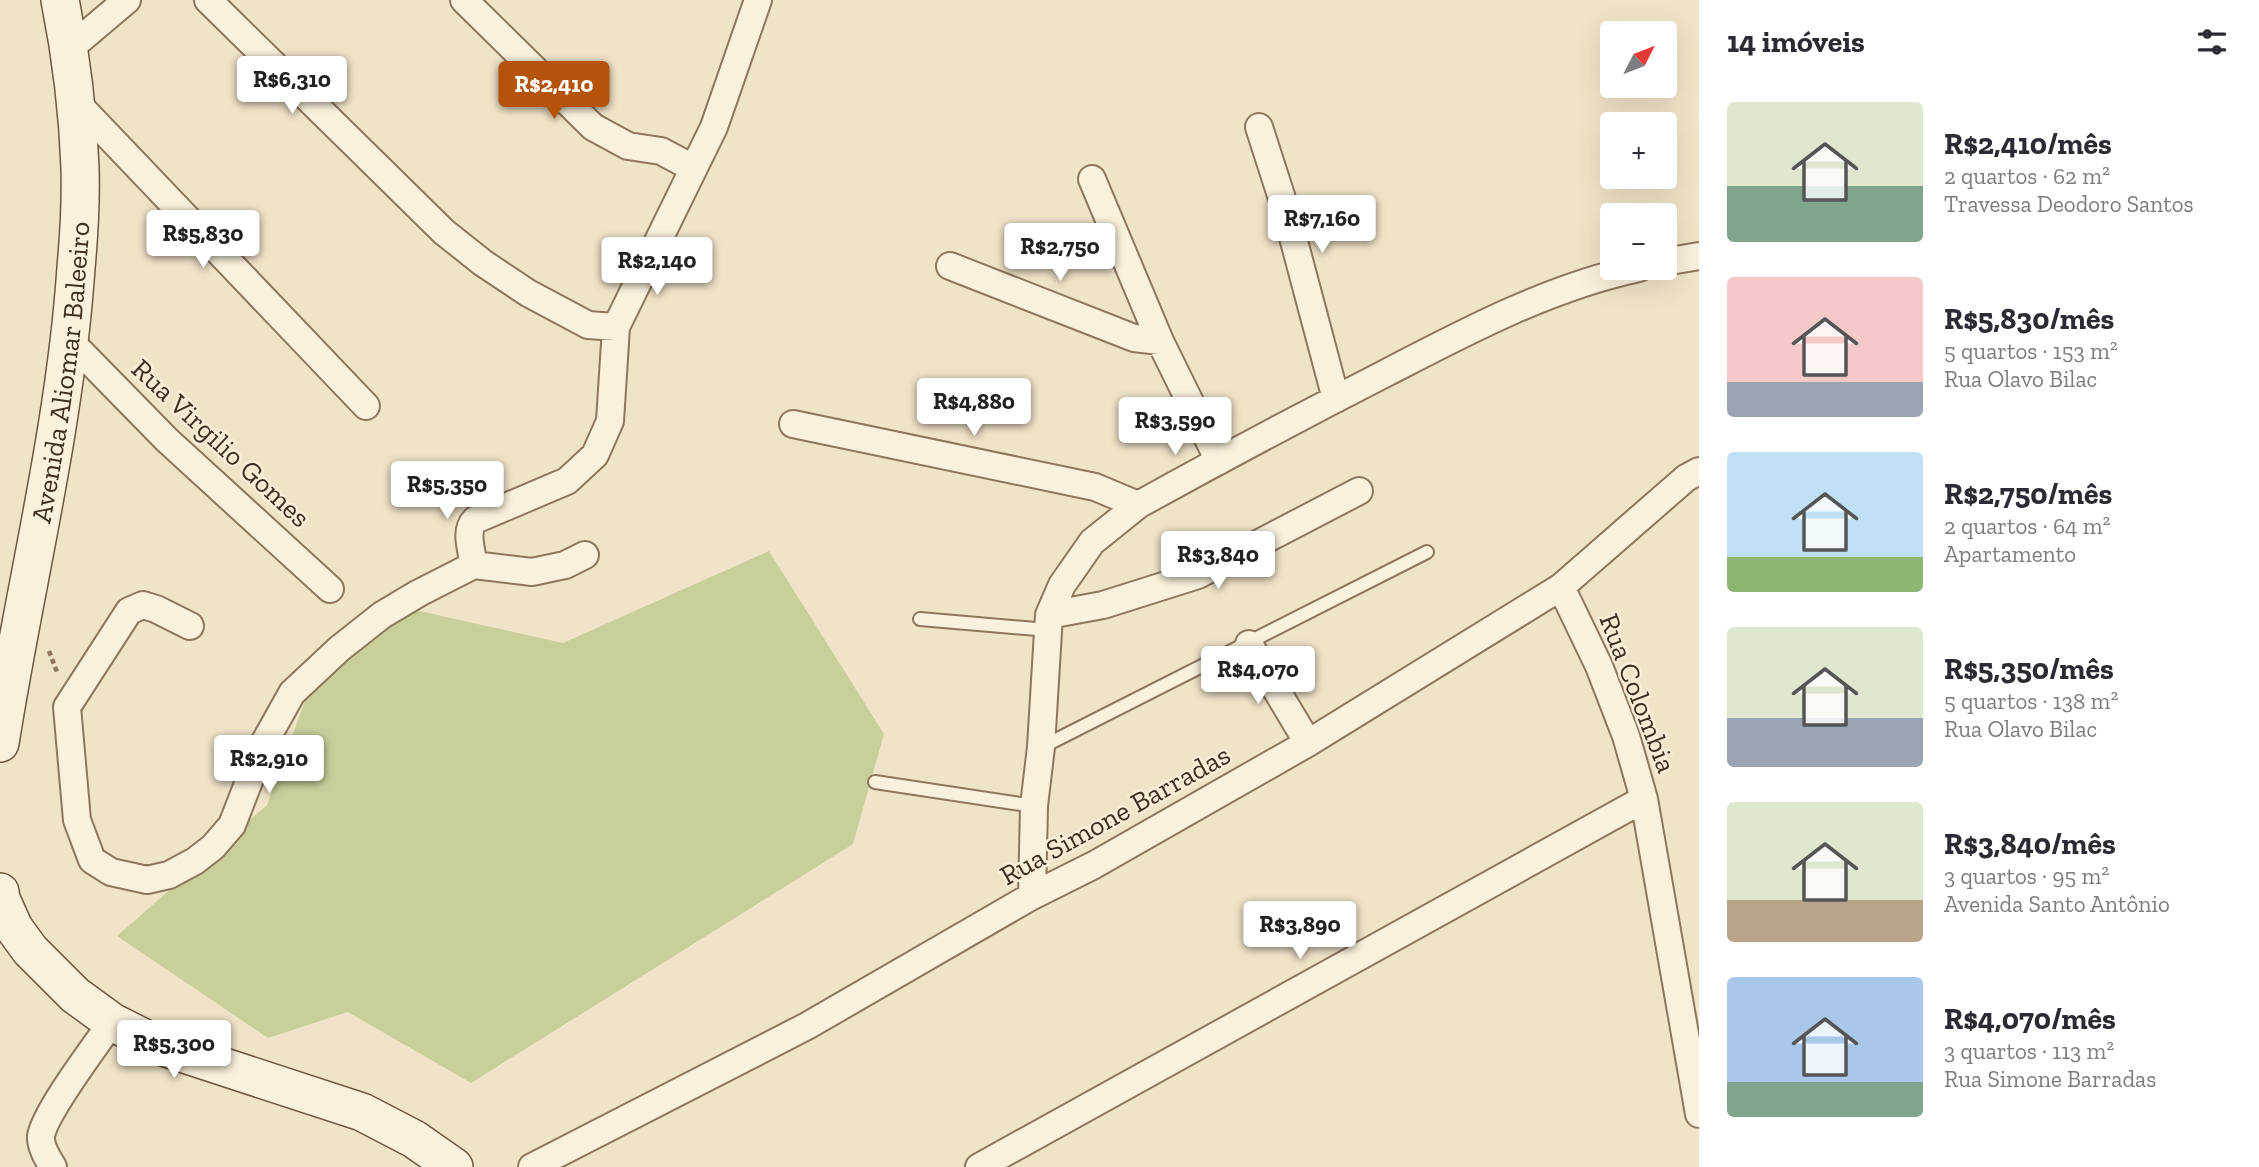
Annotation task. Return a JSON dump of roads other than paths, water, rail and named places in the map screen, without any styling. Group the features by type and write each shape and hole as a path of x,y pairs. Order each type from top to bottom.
{"main road":[{"name":"Avenida Aliomar Baleeiro","path":"0,743 41,526 70,341 79,229 80,170 76,102 60,0"},
{"path":"0,892 0,900 14,928 37,958 75,995 112,1022 160,1046 362,1112 414,1139 454,1167"}],"street":[{"path":"69,50 127,0"},
{"path":"208,0 454,240 528,293 576,319 588,325 616,327"},
{"path":"464,0 593,127 628,146 661,151 693,167"},
{"path":"474,565 469,531 475,520 566,481 595,455 610,421 616,327 714,127 758,0"},
{"path":"76,102 366,406"},
{"path":"1259,127 1286,211 1336,398"},
{"path":"1092,179 1160,341 1219,461"},
{"path":"1677,260 1699,256"},
{"path":"950,266 1134,338 1160,341"},
{"path":"1032,896 1034,806 1041,747 1049,623 1062,585 1092,542 1138,505 1336,398 1474,327 1600,279"},
{"name":"Rua Virgilio Gomes","path":"70,341 167,440 330,589"},
{"path":"793,424 1096,487 1138,505"},
{"name":"Rua Simone Barradas","path":"532,1167 807,1026 1032,896 1094,865 1308,743 1561,587 1686,478 1699,471"},
{"path":"1049,623 1198,575 1359,491"},
{"path":"190,626 143,605 130,611 67,707 77,820 92,860 111,872 147,880 169,875 195,861 213,847 232,825 262,745 292,693 339,649 382,615 474,565 532,572 565,565 585,555"},
{"name":"Rua Colombia","path":"1561,587 1599,666 1626,736 1644,799 1699,1114"},
{"path":"1249,644 1308,743"},
{"path":"979,1167 1644,799"},
{"path":"53,1167 46,1157 41,1137 58,1103 112,1022"}],"lane":[{"path":"1041,747 1427,552"},
{"path":"920,618 1049,623"},
{"path":"875,782 1034,806"}]}
